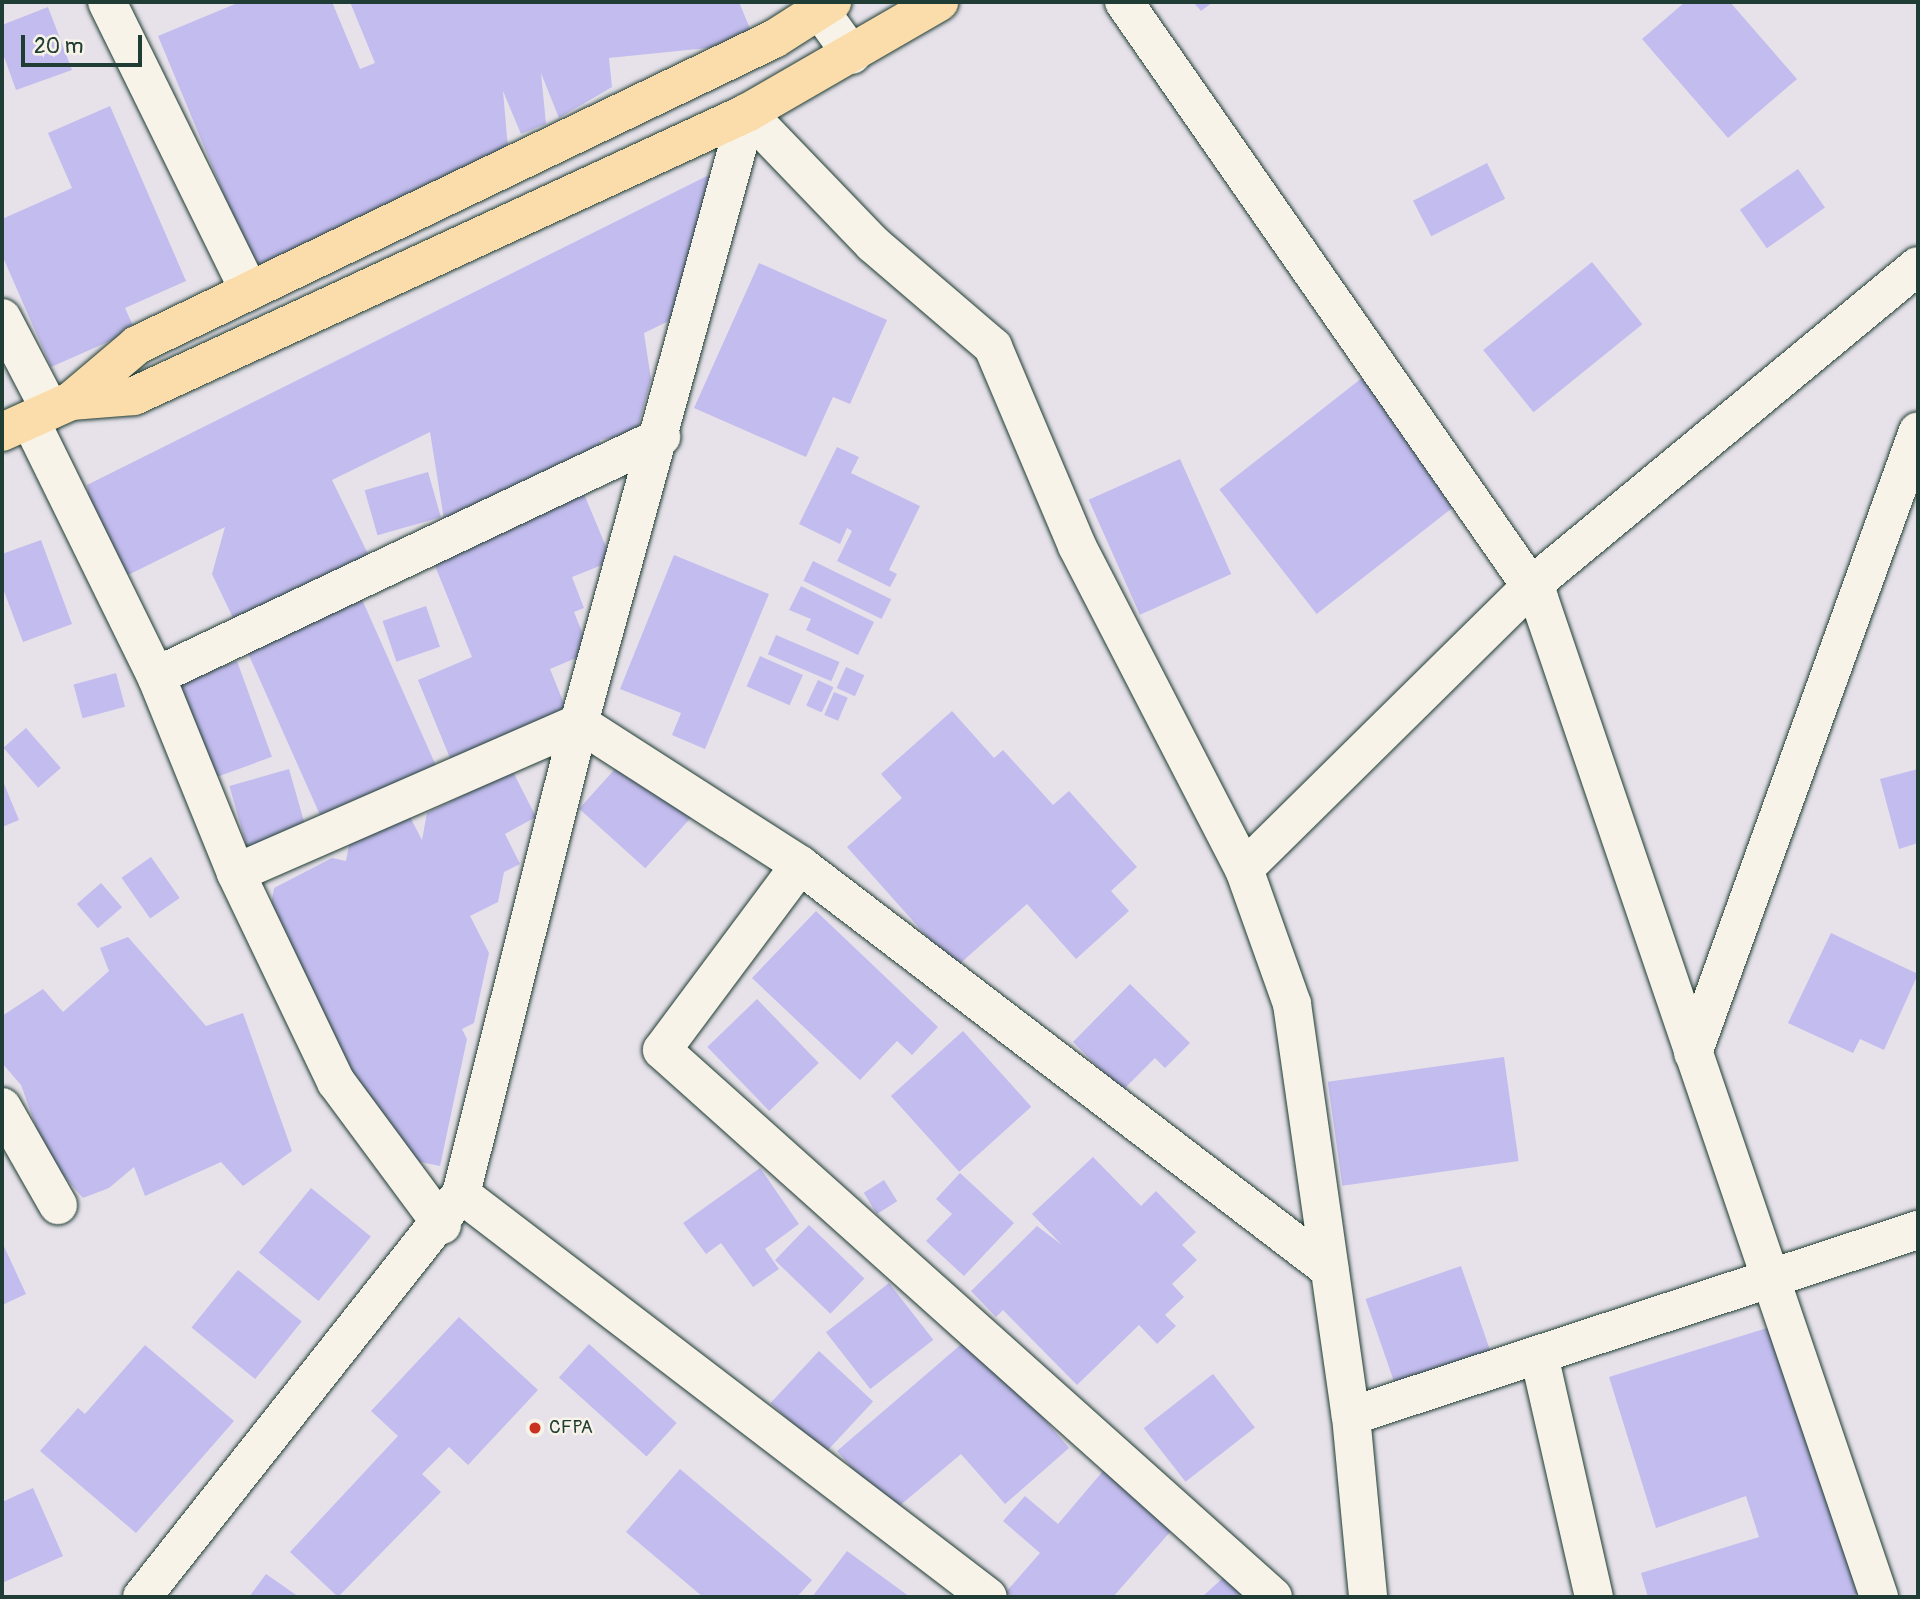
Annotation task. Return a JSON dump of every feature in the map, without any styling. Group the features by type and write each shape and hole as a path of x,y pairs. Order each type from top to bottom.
{"main road":[{"path":"38,416 134,396 747,113 852,55 939,2"},
{"path":"38,416 137,345 774,39 822,5"}],"street":[{"path":"107,2 249,291"},
{"path":"1124,2 1531,586 1879,1597"},
{"path":"822,5 852,55"},
{"path":"142,1597 452,1210 579,723 661,437 747,113"},
{"path":"747,113 873,244 993,347 1077,545 1244,869 1292,1004 1351,1416 1368,1597"},
{"path":"1244,869 1531,586 1918,266"},
{"path":"2,318 38,416 156,676 236,873 336,1082 452,1210 988,1597"},
{"path":"1693,1054 1918,431"},
{"path":"156,676 661,437"},
{"path":"579,723 800,865 1329,1269"},
{"path":"236,873 579,723"},
{"path":"800,865 662,1050 1273,1597"},
{"path":"2,1107 58,1205"},
{"path":"1351,1416 1918,1230"},
{"path":"1539,1355 1594,1597"}],"building":[{"path":"240,2 332,2 360,69 375,63 350,2 739,2 756,43 609,58 612,87 559,118 541,73 546,124 521,134 503,91 509,160 254,267 158,36"},
{"path":"1193,2 1213,2 1201,11"},
{"path":"1685,2 1730,2 1797,79 1728,138 1642,39"},
{"path":"48,7 72,70 16,90 2,51 2,25"},
{"path":"110,106 186,281 125,308 135,330 51,367 2,255 2,219 72,188 48,133"},
{"path":"1487,163 1505,199 1431,236 1413,201"},
{"path":"1798,169 1825,208 1767,248 1740,210"},
{"path":"717,171 677,317 644,333 651,379 636,434 600,440 602,450 446,532 430,432 332,480 369,556 234,620 212,574 225,527 122,578 92,520 87,485"},
{"path":"1592,262 1642,324 1534,412 1483,350"},
{"path":"759,263 887,320 850,404 833,397 806,457 694,408"},
{"path":"1362,378 1459,503 1317,614 1219,489"},
{"path":"837,447 859,457 851,473 920,506 889,570 897,574 890,587 837,561 852,531 847,528 840,544 799,524"},
{"path":"1180,459 1231,574 1140,615 1089,500"},
{"path":"428,472 441,517 378,535 365,490"},
{"path":"584,494 612,561 572,577 584,608 574,612 590,652 550,669 569,716 452,763 418,680 472,657 431,556"},
{"path":"41,540 72,624 23,642 2,586 2,554"},
{"path":"674,555 769,594 705,749 672,735 681,713 620,689"},
{"path":"813,561 891,599 882,619 803,581"},
{"path":"801,586 874,622 858,655 806,630 811,619 789,610"},
{"path":"360,595 441,777 326,828 245,646"},
{"path":"426,606 440,647 397,662 383,621"},
{"path":"776,635 840,662 831,681 768,654"},
{"path":"760,656 803,675 790,705 747,686"},
{"path":"237,661 272,757 209,780 174,684"},
{"path":"846,667 864,675 855,696 837,688"},
{"path":"116,673 125,707 83,718 73,684"},
{"path":"818,680 833,687 822,713 806,705"},
{"path":"834,692 848,698 838,721 824,715"},
{"path":"952,711 994,758 1003,750 1053,805 1069,791 1137,867 1111,891 1129,911 1076,959 1027,904 955,968 847,847 902,798 881,774"},
{"path":"26,728 61,768 38,788 3,748"},
{"path":"632,750 698,810 645,868 579,809"},
{"path":"508,762 536,817 505,834 520,864 504,872 498,902 470,916 489,953 474,1023 462,1029 467,1039 440,1166 396,1157 270,910 274,888 332,858 346,861 350,840 407,811 422,840 427,813 476,789"},
{"path":"289,769 309,838 249,855 229,786"},
{"path":"1918,769 1918,843 1899,849 1880,779"},
{"path":"2,779 19,820 2,827"},
{"path":"151,857 180,898 150,919 122,878"},
{"path":"101,883 122,907 98,928 77,904"},
{"path":"816,911 938,1027 912,1055 897,1041 860,1080 752,978"},
{"path":"1831,933 1918,974 1884,1050 1860,1039 1853,1053 1788,1023"},
{"path":"128,937 206,1026 243,1013 292,1151 243,1186 221,1162 145,1196 134,1167 109,1188 83,1198 47,1157 21,1085 2,1063 2,1016 43,989 63,1012 109,971 100,948"},
{"path":"1130,984 1190,1043 1165,1068 1155,1058 1122,1091 1073,1042"},
{"path":"757,999 819,1063 769,1111 707,1047"},
{"path":"963,1031 1031,1107 959,1172 891,1096"},
{"path":"1504,1057 1519,1161 1342,1186 1328,1082"},
{"path":"1093,1157 1141,1206 1156,1191 1196,1232 1182,1245 1197,1260 1172,1284 1184,1297 1165,1315 1176,1326 1157,1344 1139,1325 1077,1385 1003,1310 996,1317 971,1291 1037,1226 1062,1245 1032,1214"},
{"path":"760,1168 799,1224 765,1249 779,1269 753,1287 721,1243 706,1254 683,1223"},
{"path":"960,1173 1014,1223 964,1276 926,1241 952,1214 936,1199"},
{"path":"884,1180 897,1201 877,1214 864,1193"},
{"path":"311,1188 371,1236 319,1301 259,1253"},
{"path":"809,1225 864,1278 830,1314 775,1260"},
{"path":"2,1242 26,1294 2,1305"},
{"path":"1461,1266 1498,1375 1403,1408 1366,1299"},
{"path":"238,1270 302,1322 255,1379 191,1328"},
{"path":"889,1283 933,1340 870,1389 826,1332"},
{"path":"459,1317 538,1390 468,1465 449,1447 422,1474 441,1492 338,1597 290,1552 398,1436 371,1411"},
{"path":"1799,1318 1882,1586 1846,1597 1648,1597 1641,1573 1759,1537 1746,1496 1656,1528 1609,1377"},
{"path":"972,1335 1069,1448 1005,1504 961,1454 891,1513 837,1451"},
{"path":"589,1344 677,1423 647,1456 559,1377"},
{"path":"145,1345 234,1421 136,1533 40,1451 78,1408 85,1414"},
{"path":"819,1351 873,1401 825,1453 771,1403"},
{"path":"1213,1374 1255,1428 1186,1482 1144,1428"},
{"path":"1109,1464 1178,1523 1113,1597 1012,1597 1006,1592 1040,1553 1003,1521 1025,1496 1058,1524"},
{"path":"680,1469 812,1580 797,1597 703,1597 626,1532"},
{"path":"33,1488 63,1556 2,1583 2,1502"},
{"path":"847,1551 910,1597 812,1597"},
{"path":"1237,1565 1267,1597 1202,1597"},
{"path":"266,1574 299,1597 249,1597"}],"place":[{"name":"CFPA","path":"535,1428"}]}
